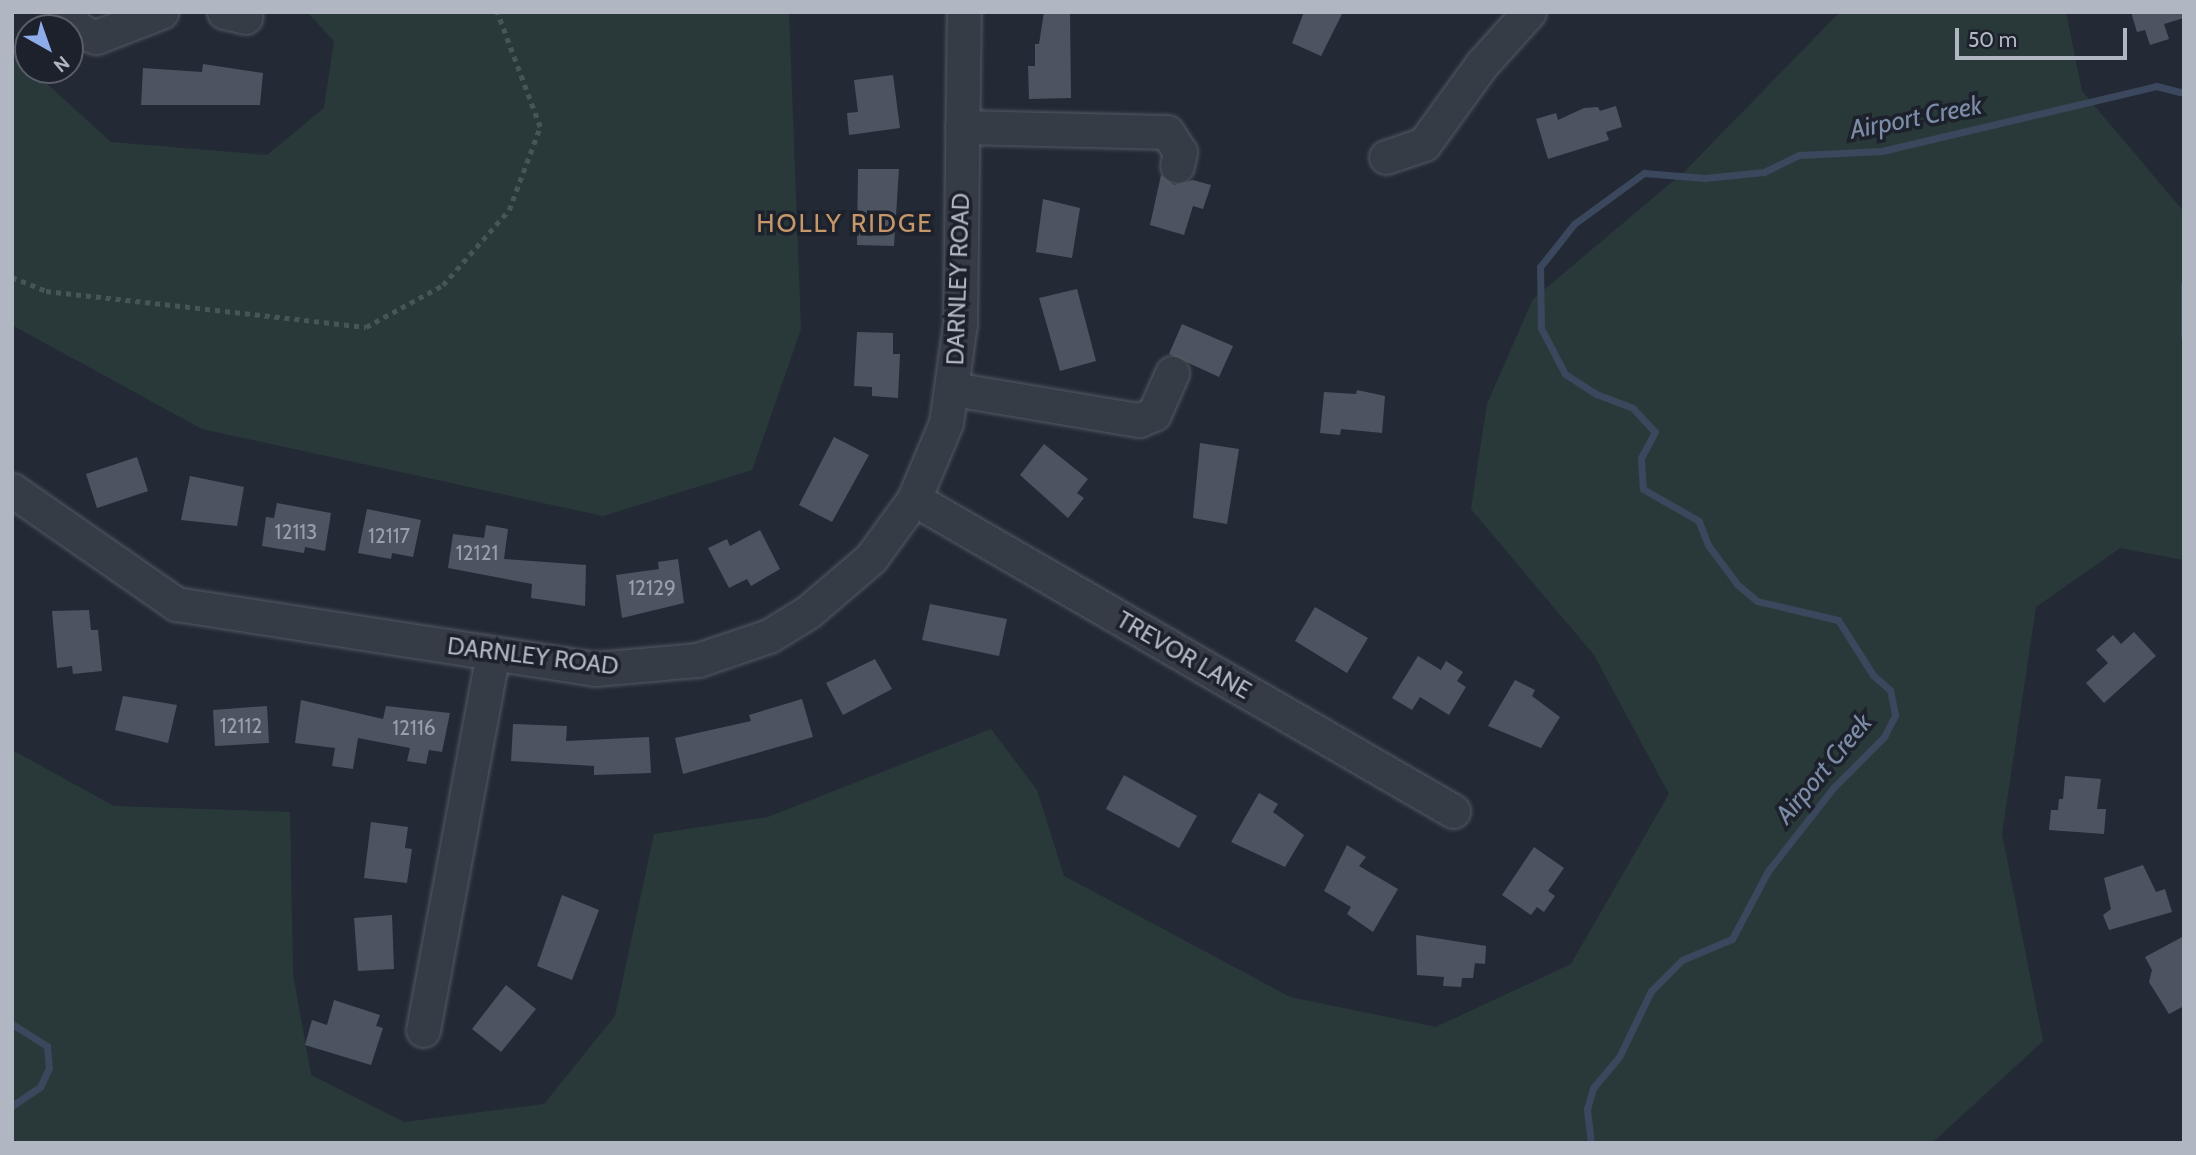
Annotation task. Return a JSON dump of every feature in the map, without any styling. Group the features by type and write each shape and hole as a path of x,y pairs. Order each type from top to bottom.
{"street":[{"path":"61,12 82,32 96,37 160,12"},
{"name":"DARNLEY ROAD","path":"12,490 176,604 595,669 651,668 743,647 799,618 838,590 871,558 915,499 933,463 953,389 960,324 964,12"},
{"path":"1386,157 1424,144 1482,64 1529,12"},
{"path":"962,127 1167,132 1180,152 1177,166"},
{"path":"953,389 1139,420 1154,414 1172,373"},
{"name":"TREVOR LANE","path":"915,499 1453,811"},
{"path":"424,1030 493,654"}],"path":[{"path":"12,277 47,291 366,327 443,285 509,210 540,127 496,12"}],"shaded area":[{"path":"307,12 789,12 801,329 752,470 603,516 202,429 12,325 12,52 14,84 47,84 111,142 267,155 324,108 334,41"},
{"path":"1840,12 2066,12 2082,91 2184,212 2184,560 2120,548 2036,607 2002,834 2043,1041 1932,1143 12,1143 12,750 114,806 290,812 293,974 311,1075 404,1122 544,1104 615,1016 654,834 768,817 991,729 1037,790 1064,876 1290,997 1436,1027 1571,964 1669,794 1594,655 1471,509 1487,404 1533,299 1684,172"}],"building":[{"path":"1044,12 1070,12 1071,98 1029,99 1028,66 1035,66 1035,44 1039,44"},
{"path":"1304,12 1343,12 1321,56 1292,43"},
{"path":"2131,12 2184,12 2184,18 2164,24 2169,39 2150,45 2145,30 2137,32"},
{"path":"203,64 263,73 260,105 141,105 143,68 202,72"},
{"path":"893,75 900,128 849,135 847,113 858,112 854,80"},
{"path":"1616,106 1622,127 1606,132 1609,140 1548,159 1536,119 1556,113 1558,120 1584,108 1598,107 1600,111"},
{"path":"858,169 899,169 894,246 857,245"},
{"path":"1161,175 1174,185 1193,180 1211,185 1203,209 1193,206 1184,235 1150,225"},
{"path":"1043,199 1080,208 1072,258 1036,252"},
{"path":"1077,289 1096,361 1060,371 1039,298"},
{"path":"1182,324 1233,346 1219,377 1169,354"},
{"path":"857,332 893,333 893,354 900,354 898,398 872,396 872,387 854,386"},
{"path":"1357,390 1385,396 1382,433 1341,429 1340,435 1320,433 1324,392 1356,394"},
{"path":"834,437 869,455 832,522 799,505"},
{"path":"1200,443 1239,449 1227,524 1193,518"},
{"path":"1044,444 1088,479 1077,493 1084,498 1068,518 1020,475"},
{"path":"137,457 148,491 97,508 86,474"},
{"path":"190,476 244,487 237,526 181,520"},
{"path":"277,503 331,513 325,551 305,547 304,553 262,546 266,517 274,518"},
{"path":"367,509 421,520 413,557 392,553 391,559 358,553"},
{"path":"486,525 508,529 504,559 586,565 585,606 531,598 532,584 448,568 453,534 484,538"},
{"path":"760,530 780,569 751,586 747,579 729,588 708,548 727,539 730,546"},
{"path":"678,559 684,603 622,618 616,575 659,569 658,562"},
{"path":"930,604 1007,619 999,656 922,640"},
{"path":"1315,607 1368,638 1347,673 1295,641"},
{"path":"89,610 91,630 98,630 102,671 73,674 72,666 57,668 52,611"},
{"path":"2134,632 2156,656 2104,703 2086,683 2108,663 2096,650 2113,635 2121,644"},
{"path":"1418,656 1441,670 1446,661 1463,672 1457,681 1466,687 1449,715 1420,697 1412,710 1392,698"},
{"path":"875,659 892,689 843,715 826,683"},
{"path":"1515,680 1535,690 1532,696 1560,717 1541,748 1488,726"},
{"path":"123,696 177,705 168,743 115,730"},
{"path":"802,699 813,737 683,774 675,738 751,721 749,715"},
{"path":"301,700 383,719 386,706 450,713 442,752 429,750 426,764 407,761 410,748 358,738 353,769 332,766 335,748 295,743"},
{"path":"267,706 269,743 215,746 213,710"},
{"path":"513,724 567,726 566,741 649,737 651,773 594,775 594,766 511,761"},
{"path":"1124,775 1197,816 1179,848 1106,809"},
{"path":"2065,776 2101,779 2097,809 2106,809 2104,834 2049,830 2051,810 2058,810 2059,799 2063,799"},
{"path":"1259,793 1278,804 1273,812 1304,835 1285,867 1231,842"},
{"path":"371,822 408,827 405,848 412,849 407,883 364,878"},
{"path":"1347,845 1366,857 1359,866 1398,889 1373,932 1347,914 1351,907 1324,891"},
{"path":"1534,847 1564,868 1548,891 1555,896 1544,912 1537,907 1531,915 1502,895"},
{"path":"2143,865 2156,892 2165,889 2172,912 2109,930 2103,915 2111,909 2104,878"},
{"path":"562,895 599,910 572,980 537,966"},
{"path":"392,915 394,969 358,971 354,918"},
{"path":"1416,935 1486,946 1485,964 1475,963 1473,978 1462,978 1461,987 1443,986 1444,977 1417,975"},
{"path":"2184,936 2184,1006 2169,1014 2149,982 2152,970 2145,957"},
{"path":"506,985 536,1009 501,1052 472,1029"},
{"path":"334,1000 380,1015 376,1026 383,1028 371,1065 305,1045 312,1020 327,1025"}],"waterway":[{"name":"Airport Creek","path":"1591,1143 1587,1109 1593,1088 1619,1057 1651,991 1682,960 1732,939 1768,871 1833,788 1884,737 1895,715 1890,690 1873,675 1838,620 1757,601 1737,584 1708,545 1699,521 1643,489 1641,458 1655,432 1633,408 1596,394 1565,374 1541,328 1540,267 1574,224 1644,173 1705,178 1764,172 1799,155 1882,151 2156,86 2184,93"},
{"name":"Airport Creek","path":"2184,284 2184,335"},
{"name":"Airport Creek","path":"12,1024 47,1046 49,1068 40,1087 12,1106"}],"district":[{"name":"HOLLY RIDGE","path":"845,224"}]}
